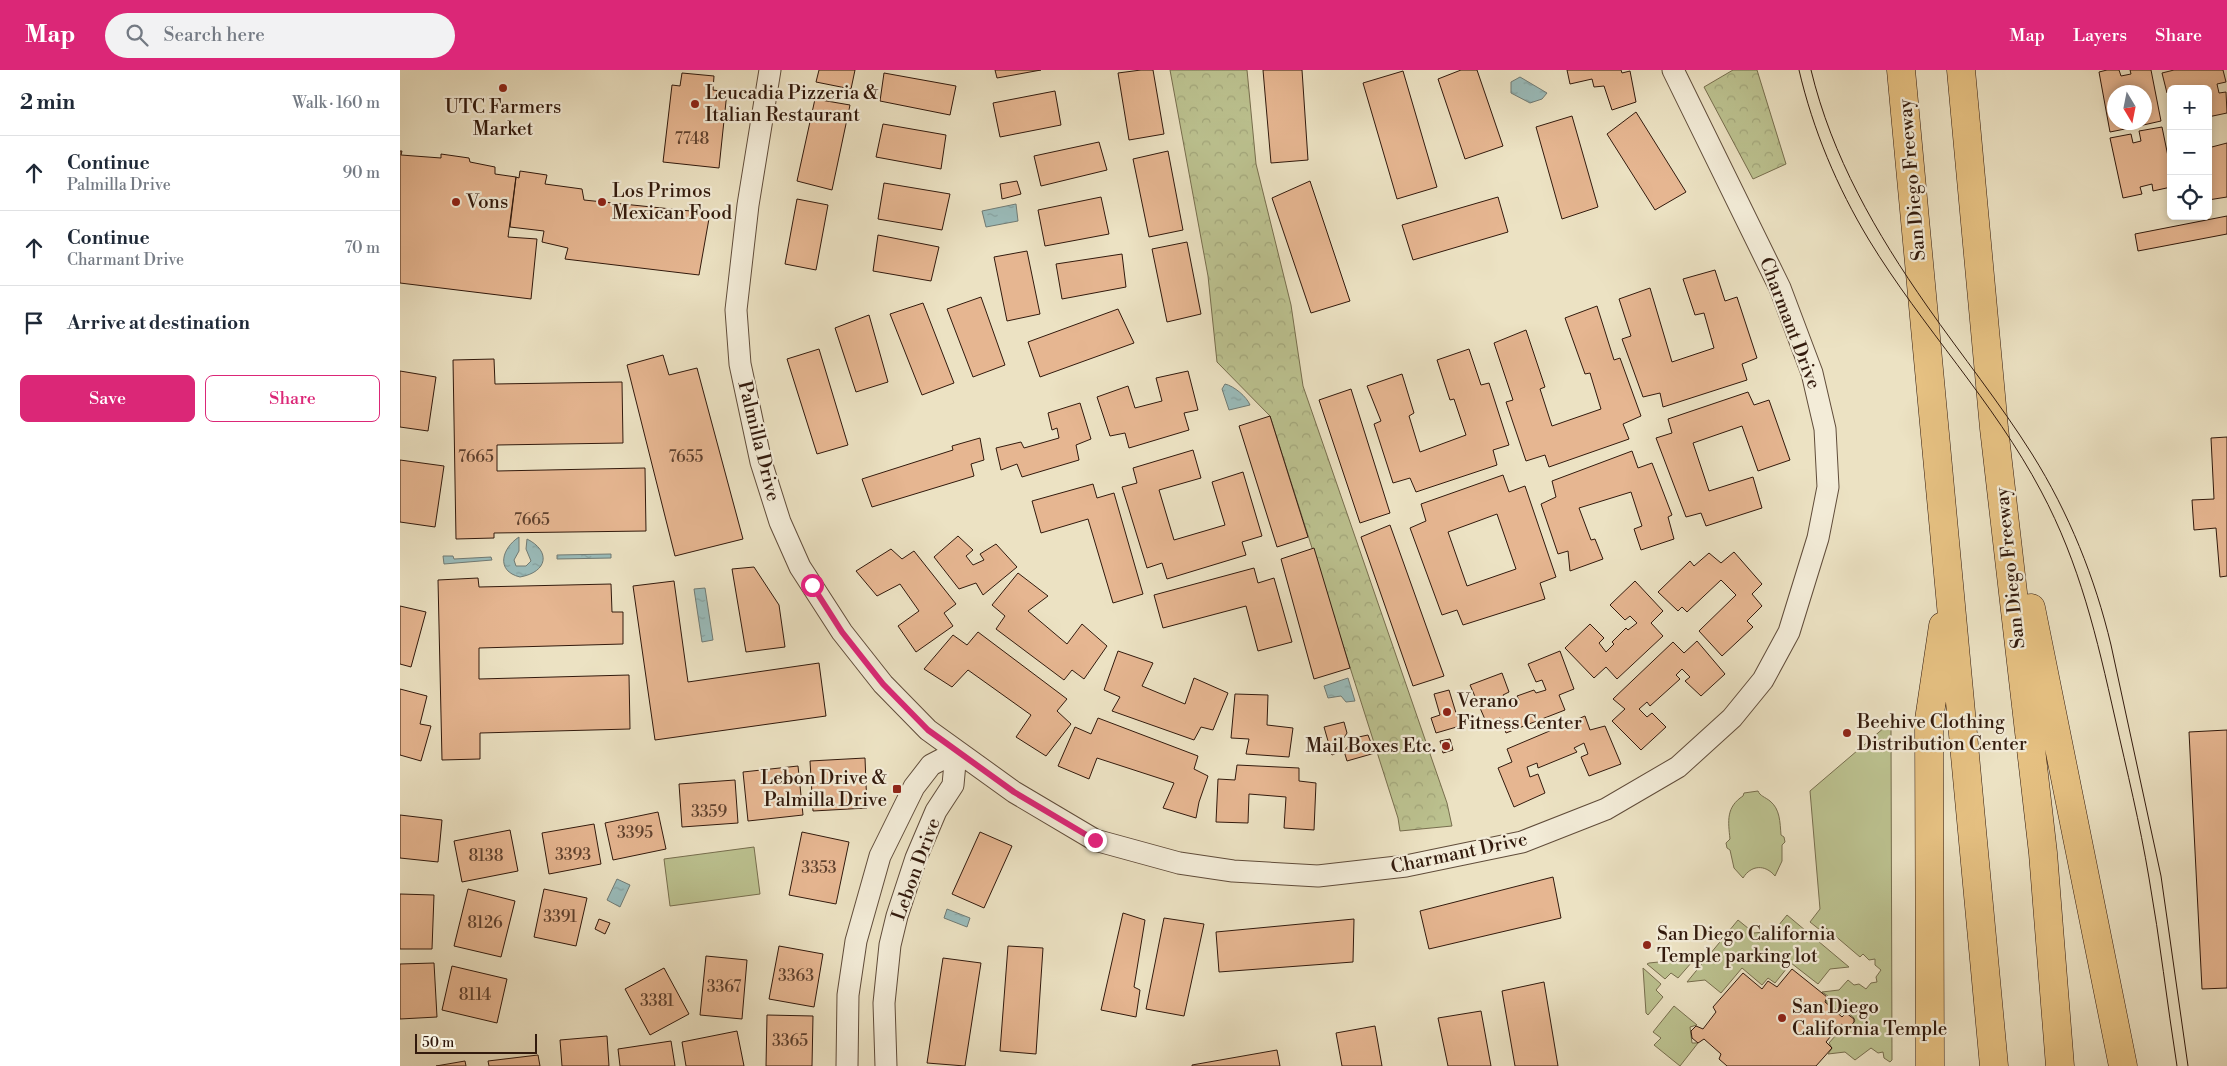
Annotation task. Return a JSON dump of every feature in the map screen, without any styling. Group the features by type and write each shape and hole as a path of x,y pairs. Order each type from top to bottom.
{"highway":[{"name":"San Diego Freeway","path":"1901,70 1994,1066"},
{"name":"San Diego Freeway","path":"1961,70 1994,428 2043,853 2060,1066"},
{"path":"1994,428 2123,1066"},
{"path":"1930,1066 1928,720 1950,585"}],"street":[{"name":"Palmilla Drive","path":"770,70 748,205 736,310 740,364 761,462 780,522 800,567 842,632 883,684 928,730 956,752"},
{"name":"Charmant Drive","path":"956,752 1014,792 1095,840 1188,864 1233,871 1318,876 1406,866 1522,842 1606,809 1678,767 1732,718 1763,680 1789,632 1818,538 1828,487 1825,429 1812,373 1780,288 1673,70"},
{"name":"Lebon Drive","path":"847,1066 848,995 856,941 880,856 914,787 931,766 956,752"},
{"name":"Lebon Drive","path":"886,1066 884,1003 890,945 897,916 916,858 936,811 953,785 956,752"}],"green space":[{"path":"1170,70 1247,70 1256,164 1291,305 1303,386 1447,803 1452,826 1400,831 1398,818 1270,416 1217,362 1208,276"},
{"path":"1733,70 1757,70 1786,164 1753,179 1704,87"},
{"path":"1885,727 1891,727 1892,1060 1890,1062 1884,1058 1883,1052 1878,1053 1871,1048 1855,1060 1845,1052 1828,1054 1832,1048 1829,1043 1843,1027 1848,1029 1855,1021 1846,1011 1841,1014 1826,1002 1828,996 1822,992 1839,990 1848,980 1854,985 1859,984 1866,989 1871,983 1877,982 1876,977 1881,970 1875,965 1875,959 1869,960 1863,954 1860,957 1826,928 1820,930 1810,922 1820,909 1810,791"},
{"path":"1758,791 1773,804 1778,812 1781,835 1784,837 1785,842 1782,845 1782,861 1775,876 1767,869 1754,868 1743,878 1734,868 1730,850 1727,848 1726,843 1730,839 1729,815 1737,800 1744,793"},
{"path":"754,847 760,894 670,906 664,859"},
{"path":"1787,915 1849,967 1830,969 1818,984 1791,963 1775,983 1768,978 1762,985 1742,968 1721,993 1705,980 1687,982 1738,920 1754,933 1774,931"},
{"path":"1688,959 1692,962 1678,978 1671,973 1665,979 1647,964 1649,963"},
{"path":"1643,968 1661,984 1656,990 1663,997 1648,1015 1646,1013"},
{"path":"1674,1006 1697,1025 1690,1027 1692,1043 1698,1043 1680,1066 1654,1045 1661,1038 1653,1032"}],"water":[{"path":"1520,77 1547,93 1542,99 1530,103 1511,93 1511,82"},
{"path":"1016,204 1018,221 986,227 982,211"},
{"path":"1225,384 1240,392 1250,405 1229,410 1222,389"},
{"path":"519,537 519,551 514,560 516,566 526,566 531,561 526,549 527,539 540,549 543,555 541,566 536,571 520,577 512,574 504,565 505,553 508,547"},
{"path":"611,554 611,558 557,559 557,555"},
{"path":"443,556 453,556 454,559 491,557 492,560 444,564"},
{"path":"705,588 713,640 702,642 694,589"},
{"path":"1348,678 1355,701 1346,702 1341,696 1328,698 1324,686"},
{"path":"617,879 630,885 620,907 607,900"},
{"path":"947,909 970,918 967,927 944,918"}],"building":[{"path":"819,70 855,70 851,89 816,82"},
{"path":"995,70 1041,70 997,78"},
{"path":"1153,70 1164,134 1129,140 1118,73"},
{"path":"1263,70 1302,70 1308,160 1271,163"},
{"path":"1461,70 1477,70 1503,146 1465,159 1438,79"},
{"path":"1567,70 1621,70 1622,73 1630,71 1636,102 1612,110 1604,86 1594,87 1592,79 1570,84"},
{"path":"2119,70 2121,76 2131,74 2130,70 2151,70 2161,121 2152,123 2152,85 2107,85 2107,116 2099,72"},
{"path":"2174,70 2223,70 2226,82 2217,84 2219,93 2226,92 2227,113 2212,116 2212,85 2167,85 2167,93 2162,73"},
{"path":"1403,71 1437,187 1397,199 1363,83"},
{"path":"682,73 714,76 713,90 727,92 719,168 663,162 672,85 680,86"},
{"path":"884,73 956,86 950,115 880,101"},
{"path":"1055,91 1061,125 1000,137 993,103"},
{"path":"815,99 850,105 832,190 797,181"},
{"path":"1636,112 1686,192 1655,210 1607,134"},
{"path":"1572,116 1598,207 1562,219 1536,127"},
{"path":"883,124 946,135 941,169 876,157"},
{"path":"2162,127 2167,151 2167,188 2153,191 2152,184 2140,187 2142,194 2123,198 2110,138 2131,134 2133,143 2141,141 2139,131"},
{"path":"1099,142 1107,170 1041,186 1034,156"},
{"path":"2227,143 2227,197 2212,199 2212,175 2212,147"},
{"name":"Vons","path":"400,151 402,151 401,155 441,158 441,154 469,158 470,162 495,167 495,174 516,177 508,237 537,239 531,299 400,283"},
{"path":"1168,151 1183,230 1149,237 1133,159"},
{"path":"520,171 547,175 545,184 582,189 584,200 710,213 699,275 565,259 568,248 542,242 544,231 510,227 516,177 519,178"},
{"path":"1017,181 1021,194 1002,199 1000,184"},
{"path":"1310,181 1350,301 1311,313 1272,198"},
{"path":"884,183 950,194 942,230 878,219"},
{"path":"1101,197 1109,234 1045,246 1038,210"},
{"path":"1498,197 1508,232 1413,260 1402,225"},
{"path":"797,199 828,205 816,270 785,264"},
{"path":"2227,216 2227,234 2138,251 2135,234"},
{"path":"878,235 939,247 931,281 873,271"},
{"path":"1187,242 1201,314 1167,322 1152,249"},
{"path":"1027,251 1040,314 1007,321 994,257"},
{"path":"1122,254 1126,287 1062,299 1056,264"},
{"path":"1715,270 1725,301 1737,297 1757,358 1742,364 1747,380 1663,407 1660,393 1643,397 1622,339 1631,336 1619,299 1650,288 1672,362 1714,348 1704,313 1695,315 1683,279"},
{"path":"981,297 1005,365 973,377 947,309"},
{"path":"923,303 954,383 922,395 890,314"},
{"path":"1597,306 1614,360 1620,358 1641,416 1623,424 1629,439 1549,467 1545,455 1526,461 1506,402 1513,400 1494,343 1526,330 1545,387 1540,389 1552,426 1601,409 1590,373 1585,374 1565,318"},
{"path":"1118,309 1134,343 1040,377 1028,342"},
{"path":"869,315 888,382 856,392 835,328"},
{"path":"819,349 848,445 817,454 787,359"},
{"path":"1469,349 1481,385 1489,383 1509,445 1493,450 1497,465 1416,492 1410,478 1393,483 1374,424 1381,421 1367,386 1402,374 1414,413 1409,416 1420,452 1466,435 1454,399 1450,400 1437,360"},
{"path":"663,355 669,375 697,368 743,539 675,556 627,365"},
{"path":"494,359 495,384 622,382 623,443 497,445 497,471 645,468 646,531 494,533 494,538 456,539 453,360"},
{"path":"400,371 436,377 428,431 400,427"},
{"path":"1188,371 1198,410 1184,413 1189,430 1129,448 1125,433 1110,436 1097,397 1128,386 1135,408 1162,401 1156,378"},
{"path":"1351,389 1390,513 1360,523 1319,400"},
{"path":"1748,392 1754,405 1769,400 1790,460 1758,471 1742,426 1693,443 1709,491 1753,477 1762,508 1706,526 1701,513 1686,517 1656,438 1672,433 1668,419"},
{"path":"1080,403 1091,439 1076,445 1079,460 1022,477 1017,464 1001,470 996,448 1021,442 1024,448 1059,438 1057,428 1052,430 1048,413"},
{"path":"1270,416 1308,537 1277,547 1239,426"},
{"path":"2227,437 2227,576 2220,577 2216,528 2194,530 2192,500 2214,499 2211,438"},
{"path":"980,438 984,460 971,464 974,476 872,507 862,479 953,450 952,446"},
{"path":"1193,450 1201,478 1159,490 1174,540 1225,525 1212,482 1243,472 1262,536 1242,542 1246,555 1167,579 1162,563 1147,568 1122,487 1137,483 1133,468"},
{"path":"1632,451 1638,468 1652,463 1672,515 1668,517 1674,539 1641,550 1634,529 1642,526 1631,492 1579,508 1591,540 1595,539 1603,559 1570,571 1568,551 1558,554 1541,504 1556,497 1552,481"},
{"path":"400,460 444,466 435,527 400,522"},
{"path":"1503,475 1509,492 1525,486 1556,577 1540,583 1545,599 1463,625 1457,610 1442,615 1410,528 1426,521 1421,504","holes":["1497,514 1516,569 1467,586 1448,532"]},
{"path":"1093,484 1097,498 1114,493 1143,594 1113,603 1088,519 1041,533 1032,501"},
{"path":"1390,525 1444,676 1413,686 1361,537"},
{"path":"958,536 973,550 966,556 973,565 984,560 980,554 996,544 1017,567 983,595 976,583 959,589 934,557"},
{"path":"1314,548 1350,668 1314,679 1281,559"},
{"path":"891,549 902,559 914,551 956,604 944,613 953,626 916,652 898,626 919,611 900,584 877,596 856,571"},
{"path":"1734,552 1762,584 1752,594 1762,606 1747,621 1753,627 1722,656 1699,631 1736,595 1721,580 1687,612 1682,607 1678,611 1658,592 1690,561 1694,566 1709,553 1721,563"},
{"path":"754,567 779,605 785,647 746,652 732,569"},
{"path":"1254,568 1258,583 1274,578 1292,642 1258,651 1246,606 1163,628 1154,595"},
{"path":"1018,573 1048,596 1028,611 1067,644 1082,624 1107,646 1084,679 1072,670 1064,680 996,629 1005,616 992,605"},
{"path":"478,578 479,587 611,584 612,612 623,612 623,644 479,648 479,679 629,675 630,729 480,733 480,759 442,760 438,580"},
{"path":"674,581 688,682 819,663 826,716 655,740 633,586"},
{"path":"1635,581 1663,611 1651,623 1663,636 1617,679 1606,667 1594,678 1565,648 1590,624 1604,638 1599,643 1606,652 1614,644 1612,642 1626,628 1628,630 1637,623 1630,616 1625,620 1610,605"},
{"path":"400,606 426,612 411,667 400,664"},
{"path":"978,632 1067,699 1057,711 1071,724 1046,756 1016,737 1031,715 968,670 952,687 924,669 953,635 967,645"},
{"path":"1697,641 1725,674 1701,696 1685,681 1690,677 1682,669 1676,675 1680,679 1650,706 1647,702 1639,709 1647,717 1652,713 1666,727 1641,750 1612,721 1625,709 1613,699 1673,642 1684,653"},
{"path":"1118,651 1153,663 1142,686 1185,704 1194,678 1228,693 1213,730 1201,727 1194,740 1112,711 1120,697 1104,690"},
{"path":"1560,651 1574,689 1559,695 1565,710 1506,733 1500,718 1487,724 1470,685 1502,673 1509,692 1503,695 1508,704 1519,700 1517,696 1534,690 1536,693 1546,690 1542,680 1536,682 1528,664"},
{"path":"400,689 427,696 420,724 431,726 421,761 400,755"},
{"name":"Verano Fitness Center","path":"1449,690 1460,726 1436,733 1431,718 1440,715 1434,694"},
{"path":"1235,694 1268,695 1267,725 1293,728 1289,757 1246,754 1249,739 1231,738"},
{"path":"1585,716 1590,730 1605,726 1621,764 1589,776 1581,757 1588,754 1584,743 1574,748 1577,752 1538,768 1537,763 1527,767 1530,777 1538,774 1545,793 1514,807 1498,768 1512,762 1507,749"},
{"path":"1098,718 1198,756 1194,769 1208,776 1199,802 1196,818 1163,808 1174,783 1097,758 1089,779 1058,766 1075,727 1091,734"},
{"path":"1344,722 1347,733 1340,744 1341,751 1332,755 1324,727"},
{"path":"2227,730 2227,988 2202,989 2189,732"},
{"path":"1368,735 1375,753 1347,761 1344,751 1348,746 1355,743 1354,738"},
{"name":"Mail Boxes Etc.","path":"1450,739 1453,750 1443,753 1440,741"},
{"path":"865,758 867,808 813,811 810,761"},
{"path":"1237,765 1299,768 1299,781 1316,783 1314,830 1284,828 1286,797 1249,794 1248,823 1216,822 1218,779 1235,780"},
{"path":"798,766 803,815 748,821 743,772"},
{"path":"735,780 738,823 682,827 679,784"},
{"path":"658,812 666,849 613,860 605,823"},
{"path":"400,815 442,820 438,862 400,858"},
{"path":"594,824 601,864 549,874 542,833"},
{"path":"510,830 518,871 462,882 454,841"},
{"path":"802,832 849,842 836,904 789,895"},
{"path":"980,832 1012,846 984,908 952,894"},
{"path":"1553,877 1561,918 1429,949 1420,911"},
{"path":"468,889 515,901 501,957 454,946"},
{"path":"544,889 587,898 576,946 534,937"},
{"path":"400,894 434,895 432,949 400,949"},
{"path":"1123,913 1145,920 1134,987 1140,990 1136,1017 1101,1010"},
{"path":"1164,918 1204,924 1184,1016 1146,1009"},
{"path":"599,919 610,923 605,934 595,929"},
{"path":"1354,919 1353,962 1219,972 1216,932"},
{"path":"779,946 823,954 814,1007 769,999"},
{"path":"1008,946 1043,948 1036,1054 1000,1051"},
{"path":"706,956 747,960 742,1019 700,1015"},
{"path":"943,958 981,963 965,1066 927,1063"},
{"path":"434,963 437,1017 400,1019 400,964"},
{"path":"452,966 507,979 497,1023 442,1010"},
{"path":"664,968 689,1014 650,1035 625,989"},
{"name":"San Diego California Temple","path":"1792,969 1827,997 1825,1002 1842,1017 1846,1013 1854,1019 1854,1022 1848,1029 1841,1024 1826,1042 1832,1048 1816,1066 1727,1066 1719,1059 1721,1054 1704,1039 1698,1043 1692,1038 1691,1031 1696,1026 1703,1029 1716,1012 1713,1007 1743,973 1762,989 1768,981 1777,987"},
{"path":"1544,982 1558,1066 1515,1066 1502,991"},
{"path":"1481,1011 1491,1066 1448,1066 1438,1018"},
{"path":"767,1015 813,1016 812,1066 766,1066"},
{"path":"1375,1026 1382,1066 1342,1066 1336,1033"},
{"path":"737,1031 744,1066 686,1066 682,1042"},
{"path":"607,1036 609,1066 562,1066 560,1040"},
{"path":"671,1041 675,1066 620,1066 618,1049"},
{"path":"1277,1050 1280,1066 1192,1066 1192,1065"},
{"path":"538,1055 540,1066 489,1066 488,1061"},
{"path":"465,1061 466,1066 436,1066"}],"tram line":[{"path":"1799,70 1811,114 1827,158 1857,220 1890,272 1980,395 2022,458 2055,518 2077,574 2094,630 2137,818 2153,901 2177,1066"},
{"path":"1811,70 1820,102 1843,164 1873,222 1927,306 2032,454 2058,499 2089,571 2111,645 2161,876 2188,1066"}],"place":[{"name":"UTC Farmers Market","path":"503,88"},
{"name":"Leucadia Pizzeria & Italian Restaurant","path":"695,104"},
{"name":"Vons","path":"456,202"},
{"name":"Los Primos Mexican Food","path":"602,202"},
{"name":"Verano Fitness Center","path":"1447,712"},
{"name":"Beehive Clothing Distribution Center","path":"1847,733"},
{"name":"Mail Boxes Etc.","path":"1446,746"},
{"name":"Lebon Drive & Palmilla Drive","path":"897,789"},
{"name":"San Diego California Temple parking lot","path":"1647,945"},
{"name":"San Diego California Temple","path":"1782,1018"}],"route":[{"path":"812,585 842,632 883,684 928,730 1014,792 1095,840"}]}
